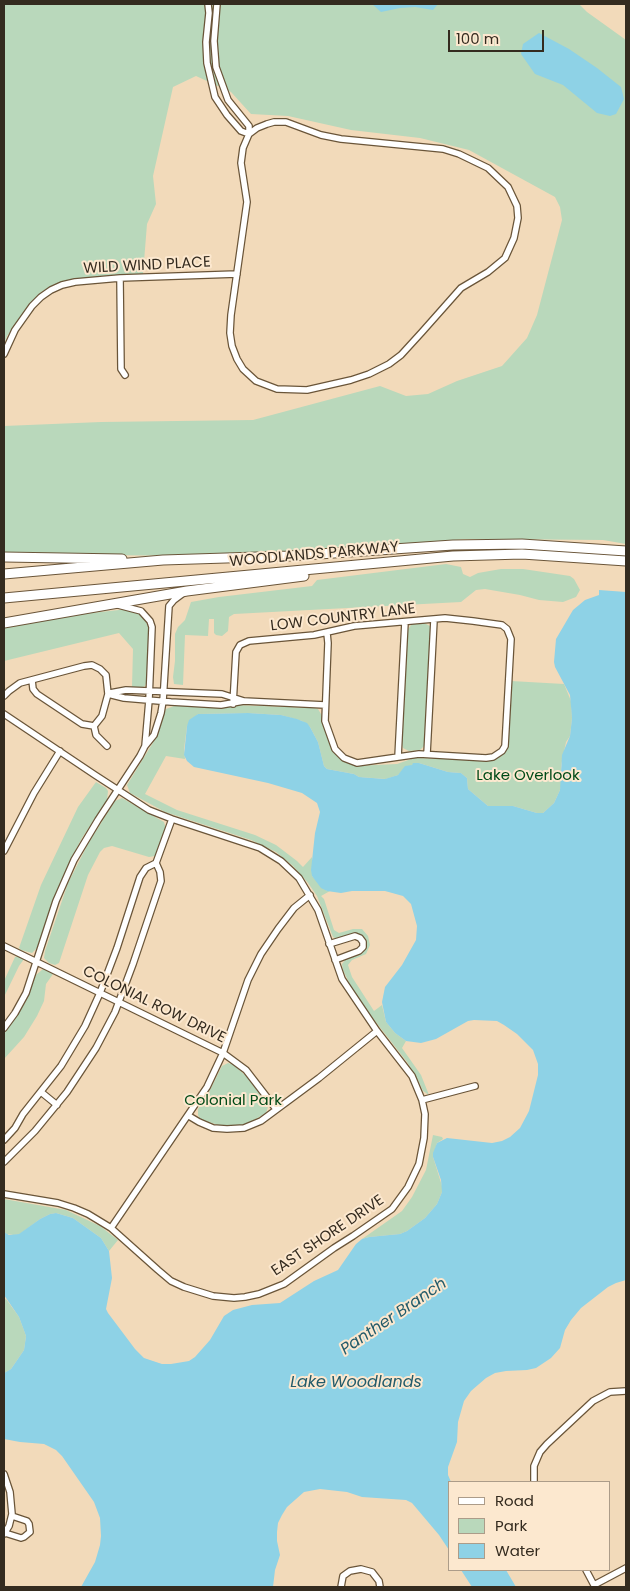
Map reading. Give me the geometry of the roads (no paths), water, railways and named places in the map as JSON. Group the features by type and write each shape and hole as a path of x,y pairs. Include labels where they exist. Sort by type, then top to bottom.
{"main road":[{"name":"WOODLANDS PARKWAY","path":"4,574 162,560 288,556 453,546 522,544 626,551"},
{"name":"WOODLANDS PARKWAY","path":"4,598 453,556 522,554 626,561"},
{"path":"4,557 162,560"},
{"path":"4,623 187,591 372,568 391,562"}],"street":[{"path":"208,4 207,63 216,97 222,108 241,131 249,134"},
{"path":"217,4 214,41 216,67 228,100 249,126 249,134 243,148 241,163 246,202 230,332 236,359 243,369 256,381 277,389 308,390 369,374 389,364 401,355 461,288 488,272 505,258 514,238 518,218 517,206 508,188 488,168 459,154 443,149 321,135 286,122 267,124 249,134"},
{"name":"WILD WIND PLACE","path":"4,354 15,330 41,297 51,290 75,282 120,278 237,274"},
{"path":"120,278 120,369 125,374"},
{"path":"4,1028 26,993 56,901 74,860 93,826 154,735 161,713 169,606 187,591"},
{"path":"114,604 135,608 141,611 150,621 152,635 150,691 145,746"},
{"path":"327,633 325,721 335,749 344,758 357,763 427,754 434,620"},
{"name":"LOW COUNTRY LANE","path":"233,704 236,652 243,643 327,633 354,626 434,620 473,620 502,625 507,629 511,639 505,746 502,751 493,757 427,754"},
{"path":"398,757 406,622"},
{"path":"4,696 20,683 92,665 106,675 108,694 102,716 94,726"},
{"path":"32,680 33,689 37,694 82,724 94,726"},
{"path":"108,694 126,690 222,694 244,701"},
{"path":"108,694 124,698 221,704 233,704 244,701 325,705"},
{"name":"EAST SHORE DRIVE","path":"4,714 149,810 260,848 281,861 299,878 318,910 342,979 377,1031 412,1076 422,1100 424,1114 424,1138 419,1164 408,1187 392,1209 284,1284 258,1294 234,1298 198,1292 171,1280 111,1228 88,1214 74,1208 50,1202 4,1194"},
{"path":"94,726 96,735 107,746"},
{"path":"4,851 34,792 60,751"},
{"path":"4,1140 15,1128 23,1114 73,1047 85,1026 118,948 140,876 146,868 156,863 172,819"},
{"path":"4,1162 35,1131 57,1105 102,1038 120,1002 161,881 156,863"},
{"path":"111,1228 208,1087 223,1053 248,980 261,954 294,908 310,895"},
{"path":"329,944 355,936 363,942 363,947 359,951 335,960"},
{"name":"COLONIAL ROW DRIVE","path":"4,946 223,1053 246,1070 276,1109"},
{"path":"189,1116 213,1128 227,1129 244,1128 261,1121 319,1078 377,1031"},
{"path":"422,1100 475,1086"},
{"path":"41,1092 57,1105"},
{"path":"534,1481 534,1466 540,1452 585,1407 601,1395 626,1390"},
{"path":"4,1474 10,1492 12,1516 9,1526 4,1533 21,1538 24,1537 30,1532 30,1524 28,1521 12,1516"},
{"path":"587,1571 595,1586 626,1568"},
{"path":"340,1587 343,1576 350,1571 361,1569 372,1572 379,1581 380,1587"}],"water":[{"path":"372,4 438,4 433,10 415,7 381,12"},
{"path":"539,33 569,49 621,87 624,99 616,114 610,116 597,113 563,85 535,74 521,54 523,44"},
{"name":"Lake Woodlands","path":"599,590 626,592 626,1280 608,1287 581,1308 565,1330 560,1348 551,1358 536,1368 495,1373 471,1391 464,1401 458,1422 457,1442 448,1467 451,1481 448,1481 448,1548 412,1503 406,1500 362,1497 347,1492 320,1489 304,1492 287,1507 278,1523 277,1541 280,1555 275,1570 273,1587 81,1587 95,1562 100,1545 100,1518 94,1502 56,1450 44,1444 4,1439 4,1373 11,1369 24,1350 26,1336 19,1317 4,1295 4,1232 9,1235 19,1234 50,1214 56,1213 73,1218 101,1238 109,1251 112,1278 106,1309 135,1349 144,1358 162,1364 189,1361 210,1340 224,1316 233,1310 252,1305 280,1303 314,1281 338,1270 356,1244 362,1239 400,1234 425,1218 437,1204 442,1192 441,1180 433,1157 437,1143 447,1138 492,1143 510,1137 520,1128 529,1111 538,1075 538,1064 533,1050 517,1034 497,1021 468,1021 436,1039 421,1043 406,1041 395,1033 386,1022 382,1002 385,987 402,965 416,940 417,926 411,904 403,896 385,891 341,893 321,888 312,876 311,870 315,833 320,812 317,803 302,793 268,783 194,767 187,761 184,755 189,720 198,714 248,713 281,715 297,719 307,723 310,727 318,742 324,766 327,769 354,774 359,777 385,779 398,775 405,766 419,763 448,772 461,773 467,778 468,789 488,806 513,806 543,813 554,803 560,790 562,755 570,736 572,718 570,695 555,667 556,639 573,610 585,600 599,595"},
{"path":"462,1571 507,1571 516,1587 472,1587"}],"park label":[{"name":"Lake Overlook","path":"528,776"},
{"name":"Colonial Park","path":"233,1101"}],"water label":[{"name":"Panther Branch","path":"394,1317"}]}
